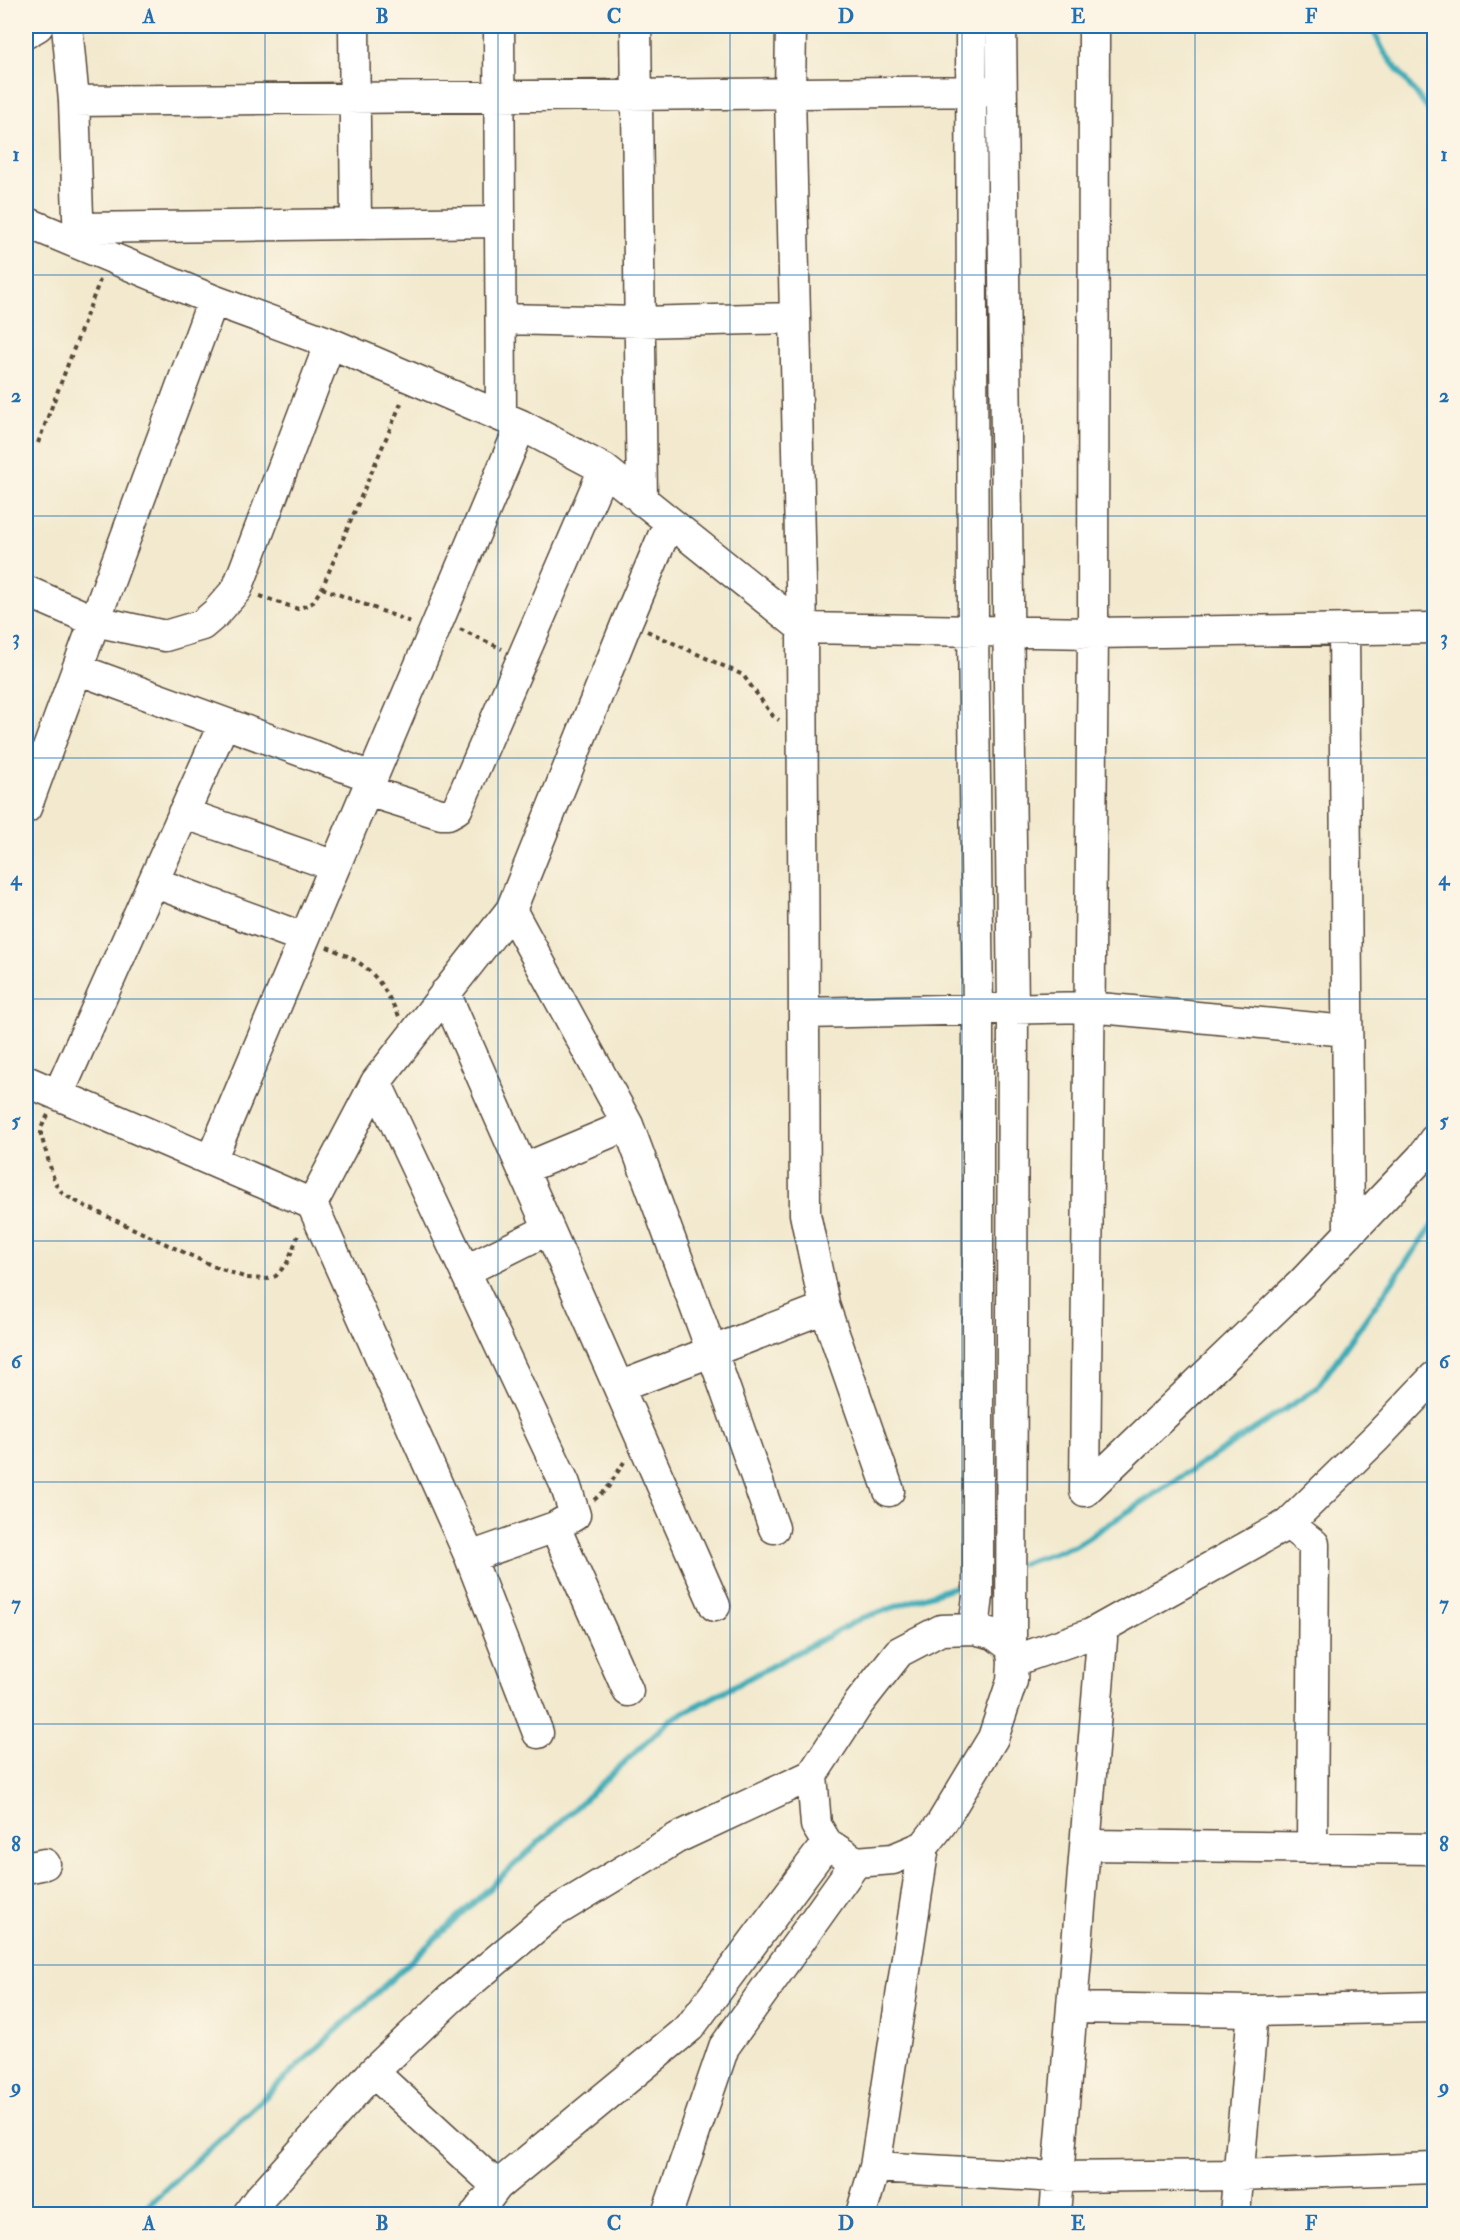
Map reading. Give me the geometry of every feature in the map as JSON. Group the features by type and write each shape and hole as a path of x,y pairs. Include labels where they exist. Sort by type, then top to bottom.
{"street":[{"path":"26,33 38,26"},
{"path":"67,26 74,101 79,236"},
{"path":"354,26 356,224"},
{"path":"211,1161 436,625 511,421 501,319 499,26"},
{"path":"636,26 642,501"},
{"path":"791,26 794,318 802,628 805,1214 825,1308 889,1491"},
{"path":"971,26 973,631 978,1010 978,1596 974,1629"},
{"path":"864,2212 875,2167 924,1846 941,1824 993,1738 1012,1681 1010,1537 1013,1009 1001,26"},
{"path":"1094,26 1093,633 1085,1491 1301,1284 1422,1157 1434,1140"},
{"path":"74,101 1003,91"},
{"path":"26,222 79,236 356,224 500,222"},
{"path":"79,236 109,257 213,300 330,343 412,378 511,421 604,469 802,628 1093,633 1434,628"},
{"path":"26,808 213,300"},
{"path":"501,319 640,322 794,318"},
{"path":"26,591 95,621 165,636 202,625 237,589 330,343"},
{"path":"77,669 224,723 441,814 448,814 457,809 604,469"},
{"path":"312,1204 376,1082 511,910 669,522"},
{"path":"1344,629 1349,1234"},
{"path":"58,1095 224,723"},
{"path":"183,813 335,866"},
{"path":"153,882 304,938"},
{"path":"511,910 628,1125 774,1528"},
{"path":"445,993 715,1606"},
{"path":"805,1013 1089,1007 1347,1031"},
{"path":"26,1082 312,1204 470,1557 538,1733"},
{"path":"376,1082 565,1484 565,1521 628,1691"},
{"path":"522,1169 628,1125"},
{"path":"465,1271 549,1229"},
{"path":"619,1387 825,1308"},
{"path":"1012,1654 1091,1634 1288,1524 1377,1437 1434,1377"},
{"path":"470,1557 565,1521"},
{"path":"1288,1524 1314,1544 1312,1848"},
{"path":"248,2214 373,2072 450,1998 553,1913 677,1838 812,1775 859,1703 899,1652 941,1630 974,1629 994,1634 1012,1654"},
{"path":"1055,2214 1103,1645 1102,1639 1091,1634"},
{"path":"812,1775 816,1825 827,1843 856,1862 893,1858 924,1846"},
{"path":"476,2214 497,2186 690,2027 827,1843"},
{"path":"1086,1845 1434,1849"},
{"path":"667,2214 724,2047 856,1862"},
{"path":"1072,2008 1252,2011 1434,2007"},
{"path":"1235,2214 1252,2011"},
{"path":"690,2027 724,2047"},
{"path":"373,2072 497,2186"},
{"path":"875,2167 1058,2176 1239,2175 1434,2168"}],"path":[{"path":"38,443 109,257"},
{"path":"237,589 298,609 312,603 322,588 412,378"},
{"path":"322,588 436,625 522,658"},
{"path":"627,622 743,675 773,716 784,723 803,726"},
{"path":"304,938 345,954 367,967 386,991 410,1038"},
{"path":"58,1095 41,1128 40,1135 59,1190 85,1206 213,1266 257,1280 276,1276 286,1263 312,1204"},
{"path":"565,1521 607,1489 640,1435"}],"waterway":[{"path":"1371,26 1384,52 1434,117"},
{"path":"1021,1564 1075,1546 1316,1389 1434,1223"},
{"path":"139,2214 670,1720 862,1618 969,1582"}]}
